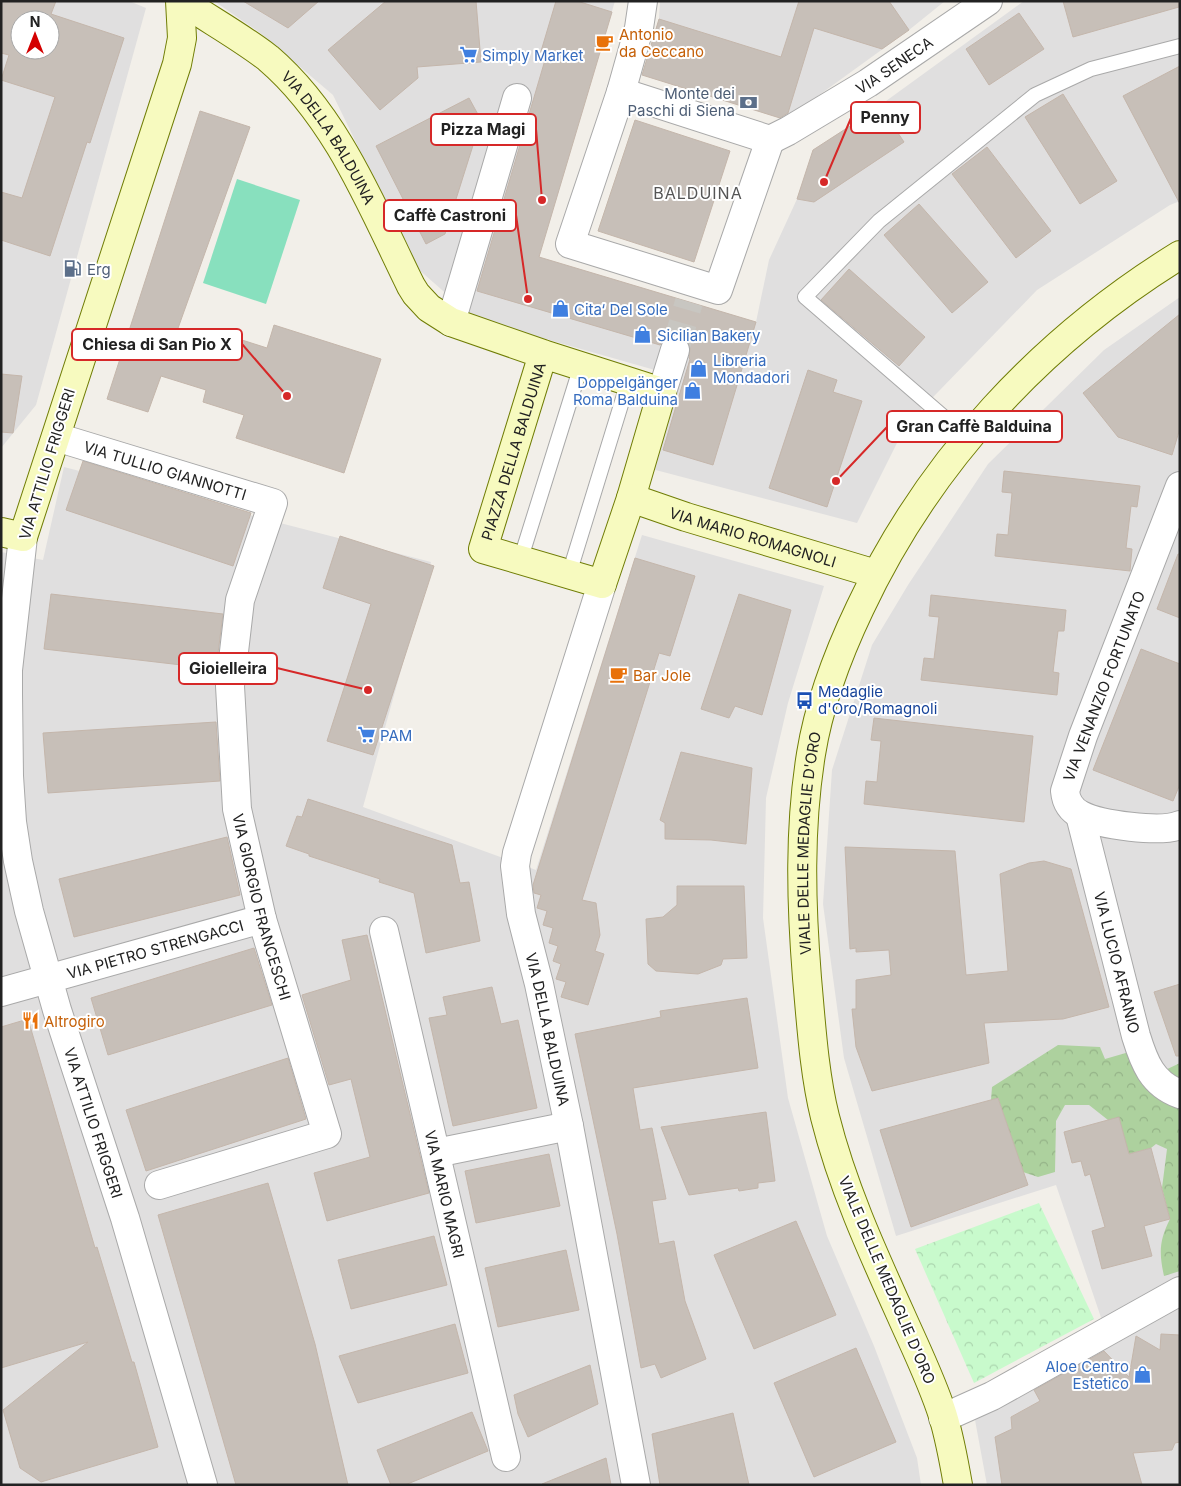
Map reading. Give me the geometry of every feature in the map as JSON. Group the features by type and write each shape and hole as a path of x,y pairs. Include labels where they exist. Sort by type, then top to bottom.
{"street":[{"name":"VIA DELLA BALDUINA","path":"181,1 267,58 308,100 354,170 416,294 429,308 451,322 543,354"},
{"name":"VIA ATTILIO FRIGGERI","path":"181,1 182,38 178,64 56,436 12,535 9,661 4,696 13,832 29,912 48,978 125,1218 203,1485"},
{"path":"621,92 770,140 718,290 692,293 570,244 621,92 639,28 643,1"},
{"name":"VIA SENECA","path":"770,140 868,83 988,1"},
{"path":"451,322 517,98"},
{"name":"VIALE DELLE MEDAGLIE D'ORO","path":"958,1485 943,1418 926,1371 853,1204 824,1115 805,955 802,911 802,849 811,754 821,711 839,656 876,574 894,541 941,470 1010,392 1054,348 1111,302 1180,255"},
{"path":"602,584 631,498 676,350"},
{"name":"PIAZZA DELLA BALDUINA","path":"602,584 484,549 543,354 662,392"},
{"name":"VIA TULLIO GIANNOTTI","path":"56,436 273,504"},
{"name":"VIA VENANZIO FORTUNATO","path":"1080,815 1072,809 1066,800 1064,791 1066,784 1180,486"},
{"name":"VIA MARIO ROMAGNOLI","path":"631,498 686,517 876,574"},
{"name":"VIA GIORGIO FRANCESCHI","path":"159,1185 327,1134 262,919 237,809 230,686 240,600 273,504"},
{"name":"VIA DELLA BALDUINA","path":"602,584 517,853 515,866 521,914 569,1126 636,1485"},
{"path":"1080,815 1116,824 1159,829 1180,825"},
{"name":"VIA LUCIO AFRANIO","path":"1080,815 1144,1061 1153,1076 1160,1083 1180,1094"},
{"name":"VIA PIETRO STRENGACCI","path":"1,992 262,919"},
{"name":"VIA MARIO MAGRI","path":"384,931 506,1457"},
{"path":"436,1153 569,1126"},
{"path":"943,1418 992,1396 1180,1291"}],"lane":[{"path":"968,438 805,297 879,221 1035,95 1091,69 1180,46"},
{"path":"520,561 580,366"},
{"path":"569,574 628,382"}],"shaded area":[{"path":"1,1 129,1 146,8 36,405 1,448"},
{"path":"214,1 615,1 543,243 528,254 756,322 769,260 797,199 813,150 864,117 1024,1 1180,1 1180,201 1170,205 1037,290 906,425 857,523 648,468 676,376 475,319 417,268 333,95 259,32"},
{"path":"660,1 945,1 909,30 786,119 642,75 659,19"},
{"path":"1180,297 1180,1485 987,1485 975,1420 1110,1344 1056,1185 896,1236 844,1058 823,904 832,770 872,645 908,585 988,464 1104,350"},
{"path":"64,467 431,562 363,807 536,870 642,535 824,586 788,703 766,798 763,918 788,1098 827,1236 874,1346 917,1458 921,1485 1,1485 1,552 43,560"}],"green space":[{"path":"237,179 300,200 266,304 203,283"},
{"path":"1058,1045 1100,1047 1105,1059 1136,1050 1161,1072 1180,1063 1180,1271 1164,1276 1161,1260 1162,1241 1170,1219 1162,1188 1167,1149 1156,1144 1151,1148 1129,1154 1108,1120 1089,1105 1065,1105 1056,1121 1055,1172 1038,1177 1023,1172 998,1098 991,1100 992,1087"},
{"path":"1039,1203 1094,1319 974,1383 915,1249"}],"building":[{"path":"1,1 56,1 53,10 10,10 10,60 60,60 60,17 124,38 90,143 87,142 50,256 1,240 1,192 22,198 55,97 1,80 9,55 1,53"},
{"path":"243,1 319,1 288,28"},
{"path":"386,1 476,1 481,62 417,67 418,78 380,110 328,50"},
{"path":"556,1 577,1 612,12 539,257 756,322 713,465 663,450 690,359 690,347 686,339 679,335 671,335 664,339 660,345 477,291 545,60 551,57 539,58"},
{"path":"799,1 889,1 909,30 882,49 814,28 788,113 780,118 642,75 659,19 781,57"},
{"path":"1063,1 1178,1 1179,7 1073,37"},
{"path":"1019,13 1044,49 989,85 966,49"},
{"path":"1180,66 1180,204 1123,96"},
{"path":"1063,94 1117,181 1080,204 1025,117"},
{"path":"469,98 481,120 445,234 426,244 376,146"},
{"path":"200,111 250,127 177,331 216,344 220,333 267,348 274,325 381,359 344,473 236,438 244,415 203,402 206,390 161,376 148,412 107,399"},
{"path":"884,112 904,142 814,202 797,199 813,150 864,117 867,123"},
{"path":"635,120 730,151 694,262 598,231"},
{"path":"987,147 1051,231 1016,258 952,174"},
{"path":"919,204 988,282 952,313 884,235"},
{"path":"849,269 925,337 899,366 821,300"},
{"path":"1180,314 1180,428 1172,455 1118,437 1083,393"},
{"path":"808,370 837,380 833,392 862,401 827,507 769,488"},
{"path":"1,374 22,376 13,433 1,432"},
{"path":"83,461 251,513 233,566 66,510"},
{"path":"1004,471 1140,486 1137,507 1131,506 1126,548 1132,549 1130,571 995,556 997,534 1008,535 1012,493 1002,492"},
{"path":"340,536 434,566 373,755 327,741 371,604 323,588"},
{"path":"1178,554 1180,554 1180,618 1157,609"},
{"path":"635,558 695,576 670,656 659,653 582,900 596,903 600,935 595,951 604,954 588,1005 561,997 566,982 556,979 561,964 553,961 558,946 549,943 553,928 543,925 547,911 537,908 541,895 534,893 533,885"},
{"path":"51,594 223,614 216,669 44,649"},
{"path":"739,594 791,610 762,715 735,706 729,718 701,709"},
{"path":"931,595 1066,610 1064,631 1058,631 1053,672 1059,673 1057,695 921,680 924,658 934,659 939,617 929,616"},
{"path":"1141,649 1180,664 1180,784 1173,801 1093,770"},
{"path":"874,718 1033,736 1024,822 864,804 866,781 877,782 881,741 871,740"},
{"path":"216,722 220,781 48,793 43,733"},
{"path":"681,752 752,768 746,844 711,840 665,839 665,823 660,820"},
{"path":"308,799 452,845 460,883 469,882 480,941 426,953 414,893 379,882 380,879 309,856 309,854 286,846 297,816 302,817"},
{"path":"227,837 240,895 74,937 59,879"},
{"path":"845,847 955,851 966,975 1008,971 1000,874 1029,863 1044,861 1071,869 1109,1007 1063,1019 984,1023 989,1063 872,1091 856,1047 852,1009 856,1009 856,980 891,975 889,950 856,952 856,948 850,949"},
{"path":"677,886 744,886 747,958 723,959 721,965 698,974 656,971 648,964 646,919 663,917 677,905"},
{"path":"367,935 429,1193 327,1221 314,1173 370,1157 351,1079 329,1085 302,995 351,980 342,940"},
{"path":"254,948 272,1005 108,1055 91,998"},
{"path":"1180,984 1180,1056 1176,1056 1154,992"},
{"path":"492,987 501,1024 518,1020 537,1108 453,1126 429,1018 447,1015 443,997"},
{"path":"747,998 758,1068 633,1088 640,1130 652,1128 666,1199 652,1201 659,1244 674,1241 685,1301 706,1359 661,1378 655,1364 641,1368 617,1234 575,1034 661,1017 660,1011"},
{"path":"28,1019 95,1248 97,1247 132,1362 134,1362 158,1447 41,1482 20,1468 3,1410 88,1342 1,1368 1,1027"},
{"path":"288,1058 306,1119 146,1171 126,1110"},
{"path":"998,1098 1028,1185 911,1227 880,1130"},
{"path":"766,1112 775,1181 758,1183 758,1188 739,1191 738,1188 689,1195 661,1127"},
{"path":"1119,1117 1129,1154 1151,1148 1170,1219 1144,1226 1152,1256 1102,1269 1092,1231 1105,1227 1090,1174 1085,1176 1081,1161 1072,1163 1064,1132"},
{"path":"549,1154 560,1206 476,1223 465,1171"},
{"path":"268,1183 315,1344 348,1485 236,1485 158,1215"},
{"path":"796,1221 836,1315 754,1349 714,1255"},
{"path":"434,1236 447,1285 351,1309 338,1260"},
{"path":"566,1250 579,1310 498,1327 485,1268"},
{"path":"455,1324 468,1373 358,1403 339,1356"},
{"path":"1161,1334 1180,1335 1180,1442 1175,1443 1172,1450 1133,1453 1142,1485 1002,1485 995,1437 1012,1429 1011,1417 1040,1401 1034,1390 1104,1351 1129,1377 1136,1336 1160,1350"},
{"path":"856,1348 896,1442 814,1477 774,1383"},
{"path":"590,1365 598,1404 528,1437 518,1414 514,1395"},
{"path":"472,1412 488,1451 405,1485 391,1485 377,1450"},
{"path":"733,1413 749,1485 660,1485 652,1434"},
{"path":"606,1458 611,1485 542,1485 542,1484"}],"tunnel":[{"path":"675,350 689,302"}],"place":[{"name":"Antonio da Ceccano","path":"605,43"},
{"name":"Simply Market","path":"468,55"},
{"name":"Monte dei Paschi di Siena","path":"749,102"},
{"name":"Penny","path":"824,182"},
{"name":"Pizza Magi","path":"542,200"},
{"name":"Erg","path":"73,269"},
{"name":"Caffè Castroni","path":"528,299"},
{"name":"Cita‘ Del Sole","path":"560,309"},
{"name":"Sicilian Bakery","path":"643,335"},
{"name":"Libreria Mondadori","path":"699,369"},
{"name":"Doppelgänger Roma Balduina","path":"692,391"},
{"name":"Chiesa di San Pio X","path":"287,396"},
{"name":"Gran Caffè Balduina","path":"836,481"},
{"name":"Bar Jole","path":"619,675"},
{"name":"Gioielleira","path":"368,690"},
{"name":"Medaglie d'Oro/Romagnoli","path":"804,700"},
{"name":"PAM","path":"366,735"},
{"name":"Altrogiro","path":"30,1021"},
{"name":"Aloe Centro Estetico","path":"1143,1375"}],"district":[{"name":"BALDUINA","path":"698,193"}]}
